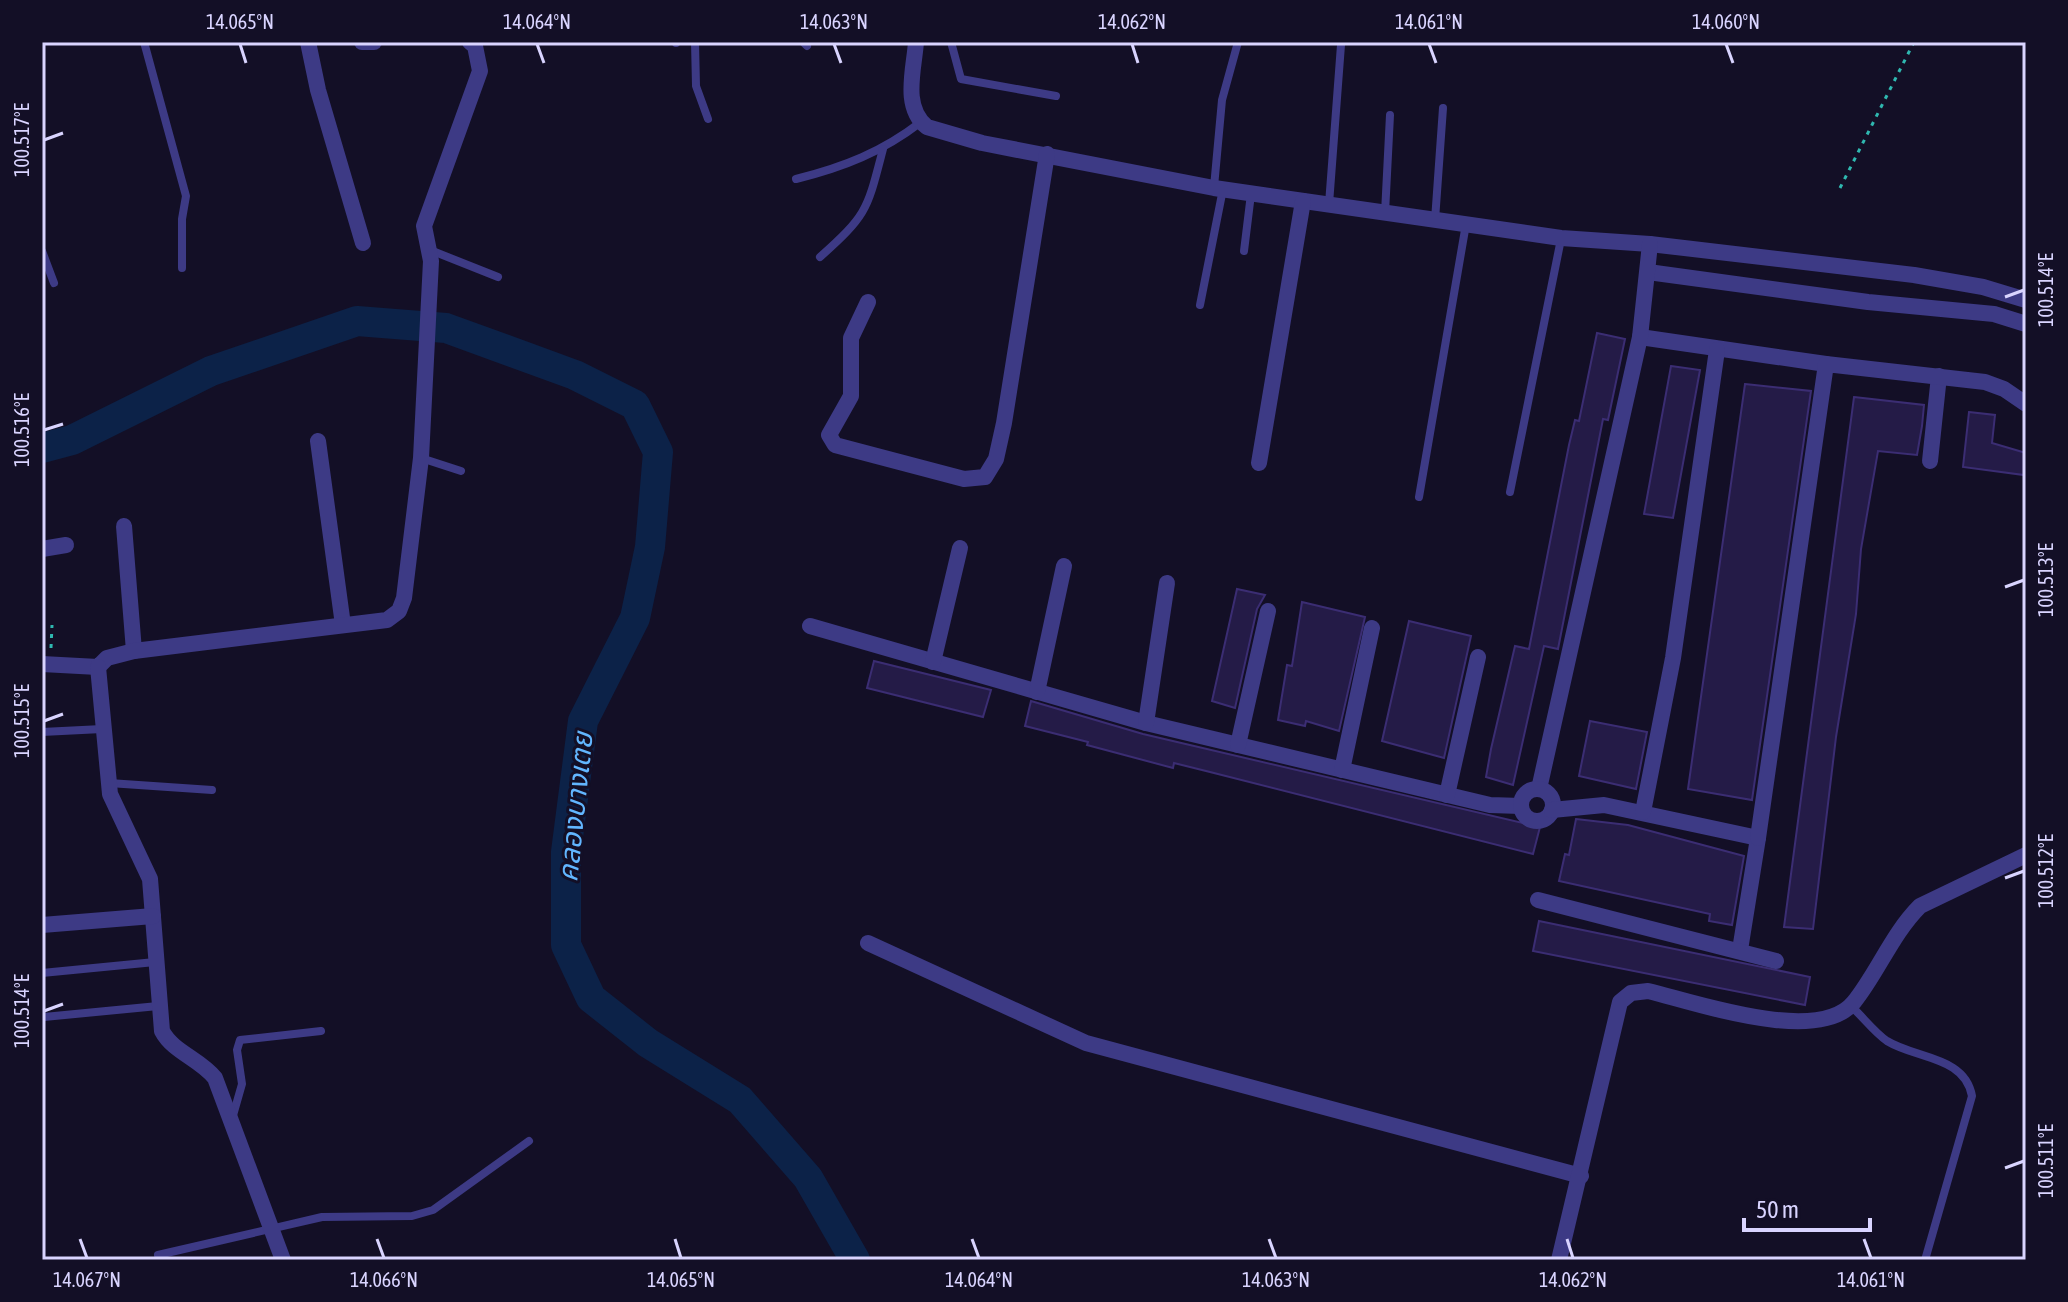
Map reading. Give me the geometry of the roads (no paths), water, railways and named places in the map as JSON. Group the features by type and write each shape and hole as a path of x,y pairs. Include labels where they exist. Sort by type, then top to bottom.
{"street":[{"path":"308,42 363,243"},
{"path":"362,42 374,42"},
{"path":"47,664 98,667 107,658 134,651 387,620 399,611 404,598 421,458 430,250 424,234 426,219 480,71 475,46 470,42"},
{"path":"916,42 911,96 921,122 927,127 982,143 1251,194 1561,238 1650,244 1914,275 1983,287 2026,300"},
{"path":"868,302 851,338 851,396 829,435 835,445 964,479 985,477 996,459 1004,423 1047,154"},
{"path":"1259,463 1303,201"},
{"path":"1539,789 1640,337 1650,244"},
{"path":"1648,272 1868,302 1994,314 2026,324"},
{"path":"1640,337 1717,350 1985,382 2004,389 2026,404"},
{"path":"1643,812 1673,658 1717,350"},
{"path":"1740,950 1826,364"},
{"path":"1930,461 1939,376"},
{"path":"318,441 343,625"},
{"path":"124,526 134,651"},
{"path":"42,549 66,545"},
{"path":"933,662 960,548"},
{"path":"1037,692 1064,566"},
{"path":"1146,723 1167,583"},
{"path":"1238,745 1268,611"},
{"path":"810,626 1146,723 1490,805 1521,806"},
{"path":"1342,770 1372,628"},
{"path":"1447,795 1478,657"},
{"path":"98,667 109,783 118,813 150,879 158,1006 167,1041 208,1069 231,1119 283,1260"},
{"path":"1521,806 1526,793 1539,789 1551,796 1552,810"},
{"path":"1521,806 1528,818 1535,821 1542,820 1552,810 1604,805 1758,838"},
{"path":"1559,1260 1620,1002 1631,993 1648,991 1777,1021 1819,1022 1851,1006 1906,920 1920,906 2026,855"},
{"path":"1538,900 1776,961"},
{"path":"42,925 153,916"},
{"path":"868,943 1086,1043 1581,1176"}],"lane":[{"path":"144,42 186,196 182,219 182,268"},
{"path":"695,42 696,86 708,119"},
{"path":"951,42 961,79 1056,96"},
{"path":"1200,305 1218,189 1222,100 1238,42"},
{"path":"1329,205 1341,45"},
{"path":"1435,220 1443,108"},
{"path":"1385,213 1390,115"},
{"path":"796,179 843,167 883,149 921,122"},
{"path":"820,257 856,226 868,209 883,149"},
{"path":"1244,251 1251,194"},
{"path":"1419,497 1466,224"},
{"path":"1510,492 1561,238"},
{"path":"430,250 498,277"},
{"path":"42,251 54,283"},
{"path":"421,458 461,471"},
{"path":"42,732 102,729"},
{"path":"109,783 212,790"},
{"path":"42,973 155,962"},
{"path":"44,1017 158,1006"},
{"path":"1851,1006 1886,1040 1952,1067 1970,1083 1972,1096 1925,1260"},
{"path":"231,1119 242,1084 237,1050 240,1040 321,1031"},
{"path":"158,1255 322,1217 412,1216 433,1210 529,1141"}],"waterway":[{"name":"คลองบางเตย","path":"42,448 72,440 211,371 357,321 446,328 575,375 635,405 658,452 650,547 635,618 583,721 566,852 566,945 591,998 648,1043 740,1100 808,1178 855,1260"}]}
